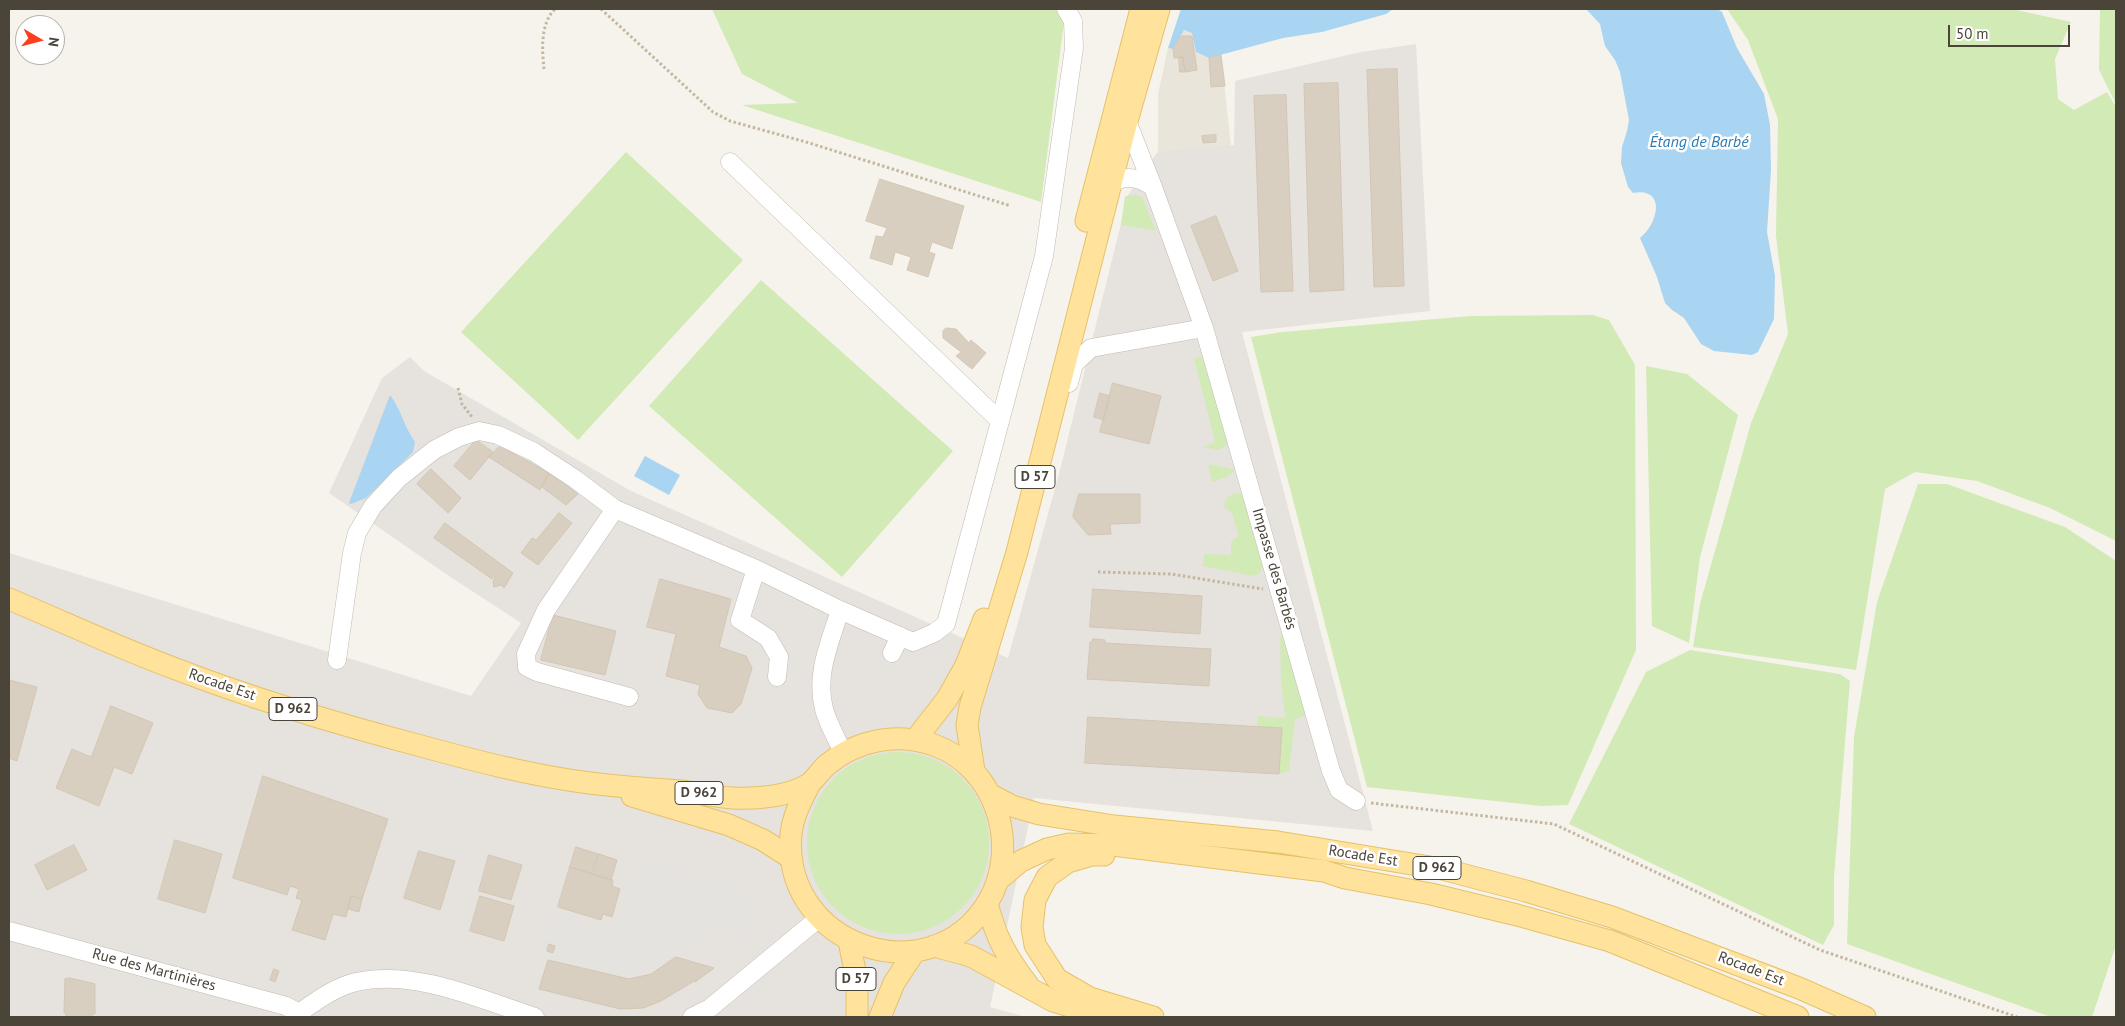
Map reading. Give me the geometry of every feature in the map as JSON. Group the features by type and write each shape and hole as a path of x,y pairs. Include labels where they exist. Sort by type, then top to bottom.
{"main road":[{"name":"D 57","path":"915,740 952,690 966,665 984,621 1040,409 1091,200 1141,9"},
{"name":"D 57","path":"974,771 967,724 970,707 996,625 1127,121 1159,9"},
{"name":"Rocade Est","path":"9,599 176,669 286,707 359,730 474,760 589,783"},
{"path":"924,948 955,935 973,921 987,903 998,880 1004,851 1001,822 991,794 974,771 957,756 937,746 915,740 890,738 866,743 843,753 824,767 809,785 797,808 791,832 791,858 800,890 819,918 833,931 849,941 881,951 924,948 972,956 1053,1001 1107,1017"},
{"name":"D 962","path":"589,783 734,798 771,797 809,785"},
{"name":"D 962","path":"589,783 729,825 763,840 791,858"},
{"name":"Rocade Est","path":"991,794 1012,806 1039,814 1114,826 1278,842 1452,871 1612,917 1799,988 1865,1017"},
{"name":"Rocade Est","path":"998,880 1021,861 1047,849 1069,844 1171,852 1324,872 1345,878 1440,896 1610,941 1798,1017"},
{"path":"1153,1017 1090,998 1057,979 1035,945 1032,927 1035,900 1048,877 1068,862 1092,855 1124,854 1324,879 1345,878"},
{"path":"987,903 995,932 1008,959 1031,989"},
{"name":"D 57","path":"849,941 857,981 857,1017"},
{"name":"D 57","path":"880,1017 894,983 924,948"}],"street":[{"path":"337,660 352,553 357,533 373,506 399,478 434,450 459,437 479,430 498,435 534,452 575,479 615,509 756,569 840,610 913,642 934,633 946,624 1044,256 1074,48 1073,21 1066,9"},
{"name":"Impasse des Barbés","path":"1127,121 1204,328 1330,771 1339,790 1356,801"},
{"path":"730,162 1000,421"},
{"path":"1091,200 1101,188 1120,179 1132,177 1145,181 1153,187"},
{"path":"1026,514 1056,427 1074,364 1085,351 1090,348 1204,328"},
{"path":"615,509 546,610 526,654 527,667 536,672 629,697"},
{"path":"756,569 740,620 768,638 778,657 777,677"},
{"path":"840,610 821,669 821,693 825,711 843,753"},
{"path":"892,653 900,636"},
{"path":"692,1017 718,1002 819,918"},
{"name":"Rue des Martinières","path":"9,931 286,1006 297,1015"},
{"path":"297,1015 328,994 355,982 384,979 408,980 438,987 534,1017"}],"path":[{"path":"544,69 542,53 546,24 555,9"},
{"path":"602,9 713,112 730,120 1012,206"},
{"path":"458,388 462,404 476,421 479,430"},
{"path":"1098,572 1171,574 1267,589 1278,585"},
{"path":"1356,801 1554,824 1820,950 2018,1017"}],"shaded area":[{"path":"1184,30 1192,32 1196,52 1209,58 1221,55 1231,146 1158,151 1158,94 1168,48 1173,49"},
{"path":"1416,44 1430,311 1242,332 1373,831 1034,798 990,1007 1026,1017 9,1017 9,553 471,696 521,623 329,493 382,378 410,357 424,371 631,491 1008,658 1059,474 1128,195 1158,151 1234,145 1235,81 1361,52"},
{"path":"639,863 753,897 744,935 715,926 671,958 654,968 640,973 618,973 601,970 542,955 554,916 616,934"}],"green space":[{"path":"712,9 1056,9 1060,11 1064,22 1041,202 742,105 798,103 742,74"},
{"path":"1727,9 2012,9 2071,22 2055,59 2058,99 2074,110 2107,92 2116,107 2116,541 2050,508 1977,481 1915,472 1885,489 1856,670 1693,647 1700,604 1751,423 1788,334 1776,236 1778,119 1748,40"},
{"path":"2100,9 2116,9 2116,104 2099,70"},
{"path":"626,152 743,260 578,440 461,332"},
{"path":"1135,195 1142,197 1156,231 1121,225 1125,196"},
{"path":"761,280 953,451 842,577 649,406"},
{"path":"1593,315 1609,320 1635,365 1636,650 1568,805 1541,806 1367,787 1251,337 1282,332 1471,316"},
{"path":"1204,356 1229,439 1225,446 1218,450 1203,447 1215,442 1194,358"},
{"path":"1646,366 1687,374 1738,415 1700,557 1689,643 1652,626"},
{"path":"1210,464 1235,470 1227,477 1212,482 1208,466"},
{"path":"1918,484 1947,484 2065,527 2116,561 2116,945 2092,1017 2051,1017 1847,944 1854,737 1877,602"},
{"path":"1237,493 1244,495 1263,566 1260,573 1254,576 1203,566 1204,554 1231,555 1231,542 1238,536 1238,533 1232,513 1224,507 1229,496"},
{"path":"1283,636 1287,639 1306,715 1295,719 1289,771 1279,774 1282,728 1257,727 1258,716 1285,718 1281,680 1280,638"},
{"path":"1690,650 1840,674 1850,681 1834,877 1834,925 1823,945 1569,824 1646,672"},
{"path":"898,752 916,754 933,759 956,773 968,785 982,808 987,825 989,843 987,861 982,878 968,901 956,913 933,927 916,932 898,934 880,932 863,927 840,913 828,901 814,878 809,861 807,843 809,825 814,808 828,785 840,773 863,759 880,754"}],"water":[{"path":"1181,9 1393,9 1386,14 1322,32 1283,38 1209,58 1196,52 1192,33 1184,30 1173,49 1168,48"},
{"name":"Étang de Barbé","path":"1586,9 1717,9 1722,12 1737,48 1764,94 1770,125 1771,170 1767,232 1775,276 1774,319 1758,352 1752,355 1714,351 1701,344 1684,318 1665,303 1657,277 1640,238 1652,224 1655,216 1655,201 1651,195 1633,193 1628,187 1621,163 1622,147 1629,120 1620,72 1615,60 1605,46 1600,24"},
{"path":"390,395 415,442 413,452 366,498 351,504 349,503"},
{"path":"645,456 680,475 669,495 634,476"}],"building":[{"path":"1181,36 1192,36 1197,70 1185,72 1183,57 1174,58 1173,49"},
{"path":"1221,55 1225,86 1211,87 1209,58"},
{"path":"1179,57 1183,57 1185,72 1180,72"},
{"path":"1397,69 1404,286 1374,287 1367,70"},
{"path":"1338,83 1344,290 1310,292 1304,84"},
{"path":"1286,95 1293,291 1261,292 1254,96"},
{"path":"1216,135 1216,142 1203,143 1202,136"},
{"path":"880,179 964,206 952,249 932,242 929,252 935,254 928,277 907,270 911,257 895,252 892,265 870,258 876,236 883,237 887,228 866,221"},
{"path":"1216,216 1238,271 1213,281 1191,226"},
{"path":"946,328 956,329 969,343 971,340 986,353 972,369 956,356 961,352 943,338 943,331"},
{"path":"1113,383 1161,396 1149,444 1100,432"},
{"path":"1100,393 1110,396 1104,420 1094,417"},
{"path":"476,440 493,452 470,480 454,466"},
{"path":"500,446 549,473 540,490 489,457"},
{"path":"431,469 461,498 448,513 417,484"},
{"path":"549,473 578,494 566,505 542,487"},
{"path":"1079,494 1140,494 1140,523 1110,524 1111,534 1088,535 1073,517"},
{"path":"559,513 572,523 538,565 521,553 532,538 536,540"},
{"path":"445,523 513,573 504,588 501,585 494,587 495,577 493,576 492,579 434,538"},
{"path":"660,579 731,599 719,647 746,656 752,668 741,704 732,713 707,708 698,694 700,685 666,676 676,634 647,627"},
{"path":"1093,589 1202,596 1200,634 1090,627"},
{"path":"553,615 616,631 605,675 541,660"},
{"path":"1093,639 1105,640 1105,643 1211,649 1209,686 1087,679 1090,642"},
{"path":"9,680 37,687 17,761 9,758"},
{"path":"111,706 153,723 132,774 114,767 99,806 56,788 72,749 91,757"},
{"path":"1088,717 1282,728 1279,774 1085,763"},
{"path":"263,776 388,819 362,899 351,896 346,917 333,914 325,940 292,930 302,900 296,898 299,889 290,886 287,895 233,878"},
{"path":"175,840 222,854 205,913 158,899"},
{"path":"74,845 87,870 47,890 35,865"},
{"path":"576,847 598,854 592,874 570,867"},
{"path":"419,851 455,861 440,910 404,898"},
{"path":"599,854 617,860 611,880 594,875"},
{"path":"489,855 522,865 511,900 479,891"},
{"path":"570,867 613,880 612,886 620,889 612,917 603,914 601,920 558,907"},
{"path":"351,896 362,899 359,912 348,909"},
{"path":"480,896 514,906 504,941 470,931"},
{"path":"549,944 555,946 553,953 547,951"},
{"path":"676,957 714,968 695,982 661,1001 643,1008 620,1009 539,989 548,960 629,979 651,974"},
{"path":"274,969 279,971 275,982 270,980"},
{"path":"70,978 95,984 95,1014 92,1014 92,1017 66,1017 66,1013 64,1013 65,979"}]}
